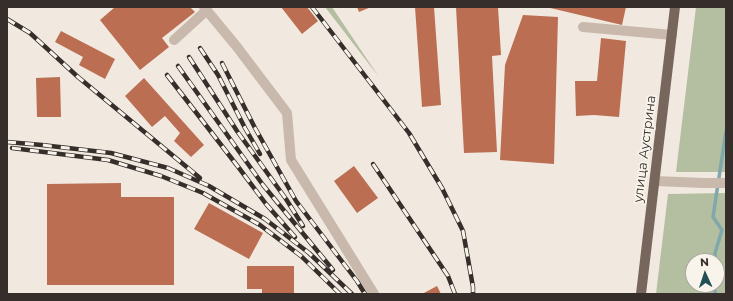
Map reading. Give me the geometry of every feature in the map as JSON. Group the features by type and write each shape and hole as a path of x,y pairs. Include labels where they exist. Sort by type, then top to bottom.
{"main road":[{"name":"улица Аустрина","path":"641,294 675,7"}],"lane":[{"path":"174,40 205,9 237,47 287,113 291,160 374,294"},
{"path":"582,27 672,35"},
{"path":"655,181 726,183"}],"green space":[{"path":"325,7 332,7 379,77"},
{"path":"696,7 726,7 726,172 676,172"},
{"path":"726,193 726,294 656,294 668,194"}],"building":[{"path":"115,7 190,7 195,12 162,38 169,47 140,70 100,20"},
{"path":"281,7 307,7 318,21 302,34"},
{"path":"357,7 371,7 359,12"},
{"path":"415,7 434,7 441,105 422,107"},
{"path":"456,7 498,7 501,55 492,56 497,152 464,153"},
{"path":"546,7 626,7 622,25"},
{"path":"523,15 558,17 554,164 500,160 505,65"},
{"path":"61,31 115,59 105,79 79,65 83,57 55,42"},
{"path":"601,38 626,41 619,117 594,115 576,116 575,81 597,81"},
{"path":"60,77 61,117 37,117 36,78"},
{"path":"144,78 204,145 191,157 174,141 180,133 165,116 152,127 125,96"},
{"path":"354,166 378,198 357,213 334,181"},
{"path":"121,183 121,197 174,197 174,285 47,285 47,184"},
{"path":"209,203 263,233 249,259 194,229"},
{"path":"247,266 294,266 294,294 262,294 262,289 247,289"},
{"path":"437,286 441,294 422,294"}],"waterway":[{"path":"715,253 722,230 713,217 726,131"}],"railway":[{"path":"312,7 409,133 442,188 463,231 473,294"},
{"path":"7,19 30,33 78,77 200,178"},
{"path":"200,48 218,75 260,154"},
{"path":"189,57 237,131 286,199 303,226"},
{"path":"222,63 255,128 296,201 357,281 365,294"},
{"path":"178,66 263,185 333,270"},
{"path":"167,75 266,204 295,237"},
{"path":"7,142 111,153 168,168 209,186 265,219 309,253 352,294"},
{"path":"12,148 108,160 161,176 203,193 260,225 301,256 340,294"},
{"path":"373,164 448,276 455,294"}]}
